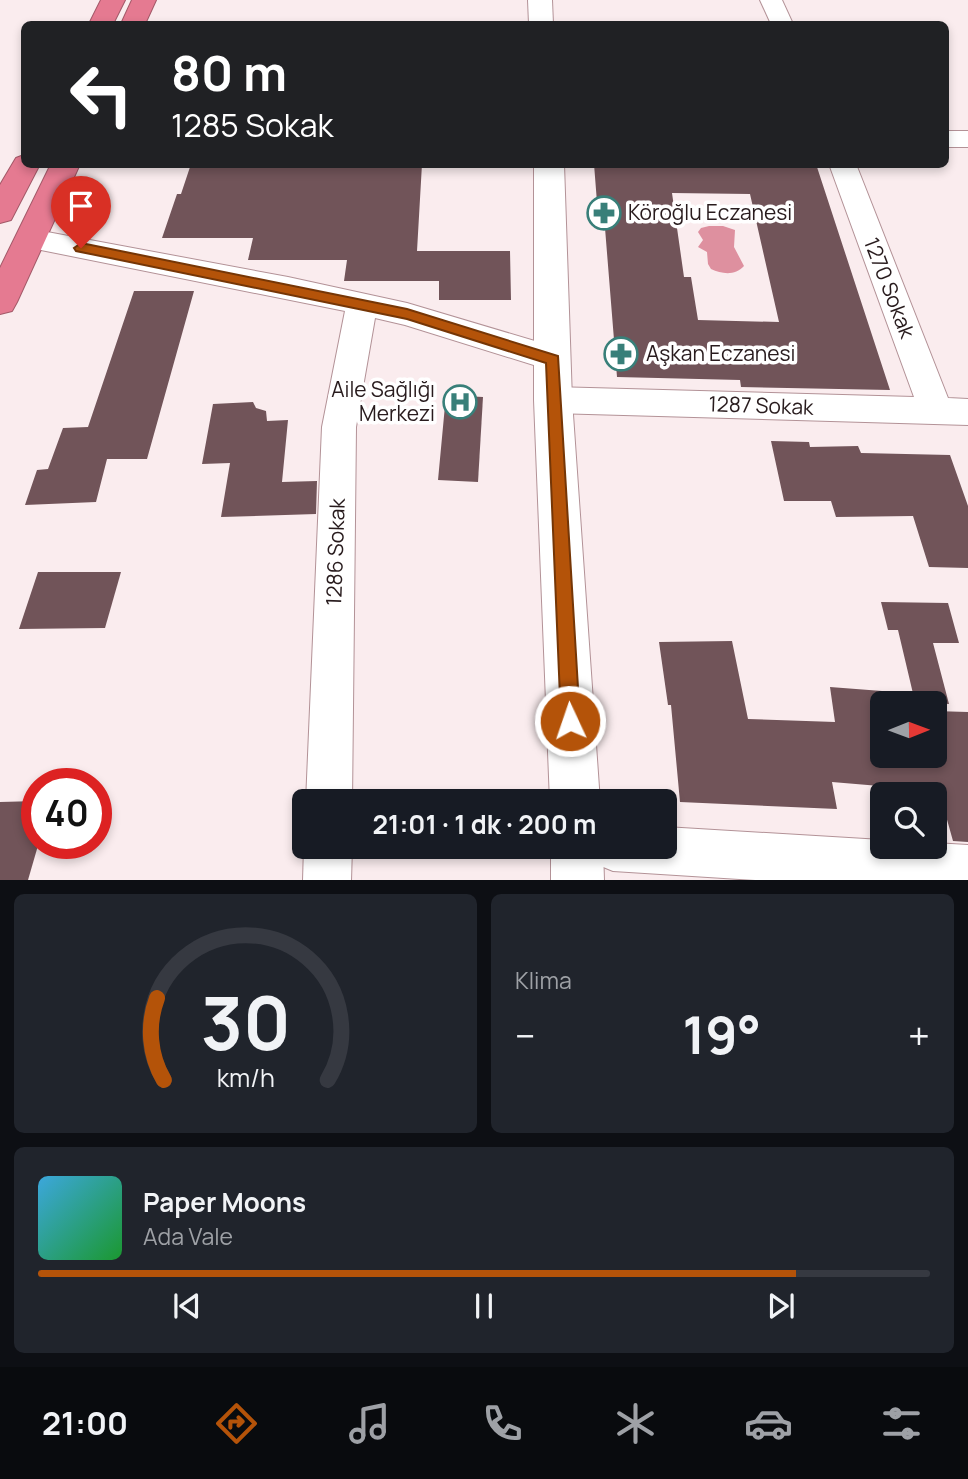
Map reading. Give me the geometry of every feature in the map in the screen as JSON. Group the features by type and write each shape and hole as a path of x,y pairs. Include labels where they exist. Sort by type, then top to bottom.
{"highway":[{"path":"102,21 113,0"},
{"path":"134,21 144,0"},
{"path":"0,213 24,168"},
{"path":"0,302 64,168"}],"street":[{"path":"540,0 541,21"},
{"path":"771,0 781,21"},
{"path":"949,139 968,139"},
{"path":"549,168 553,400 574,789"},
{"name":"1270 Sokak","path":"844,168 952,412"},
{"path":"31,239 275,285 407,314 553,359"},
{"name":"1286 Sokak","path":"329,789 339,427 362,305"},
{"name":"1287 Sokak","path":"553,400 952,412"},
{"path":"677,851 968,869"},
{"path":"327,880 328,859"},
{"path":"577,859 578,880"}],"shaded area":[{"path":"709,226 723,226 735,230 734,247 744,266 728,273 711,269 707,252 698,247 703,240 698,232"}],"building":[{"path":"190,168 422,168 417,251 510,251 511,300 439,300 439,281 344,281 347,260 248,260 253,238 162,238 177,194 181,194"},
{"path":"594,168 817,168 890,390 741,387 740,380 617,377 605,228 599,228","holes":["672,193 750,194 779,322 698,320 691,277 684,277"]},
{"path":"134,291 194,291 147,459 107,459 96,502 25,505 37,470 48,469 63,428 88,427"},
{"path":"446,395 483,397 478,482 438,480"},
{"path":"253,402 256,408 266,411 267,421 288,420 282,482 317,481 316,514 221,517 230,463 202,464 213,404"},
{"path":"771,441 809,442 810,447 858,446 861,453 950,455 968,506 968,568 929,567 913,516 836,517 831,501 784,501"},
{"path":"38,572 121,572 105,628 19,629"},
{"path":"881,602 948,603 959,643 933,643 946,691 912,691 898,630 888,630"},
{"path":"732,641 748,719 835,722 830,687 882,691 870,691 870,768 947,768 947,711 968,712 968,842 953,841 947,820 947,782 870,782 870,785 832,782 837,809 680,802 671,705 668,705 659,642"},
{"path":"21,801 21,859 34,859 28,880 0,880 0,802"}],"place":[{"name":"Köroğlu Eczanesi","path":"604,213"},
{"name":"Aşkan Eczanesi","path":"621,354"},
{"name":"Aile Sağlığı Merkezi","path":"460,402"}],"route":[{"path":"81,248 407,314 553,359 570,721"}]}
